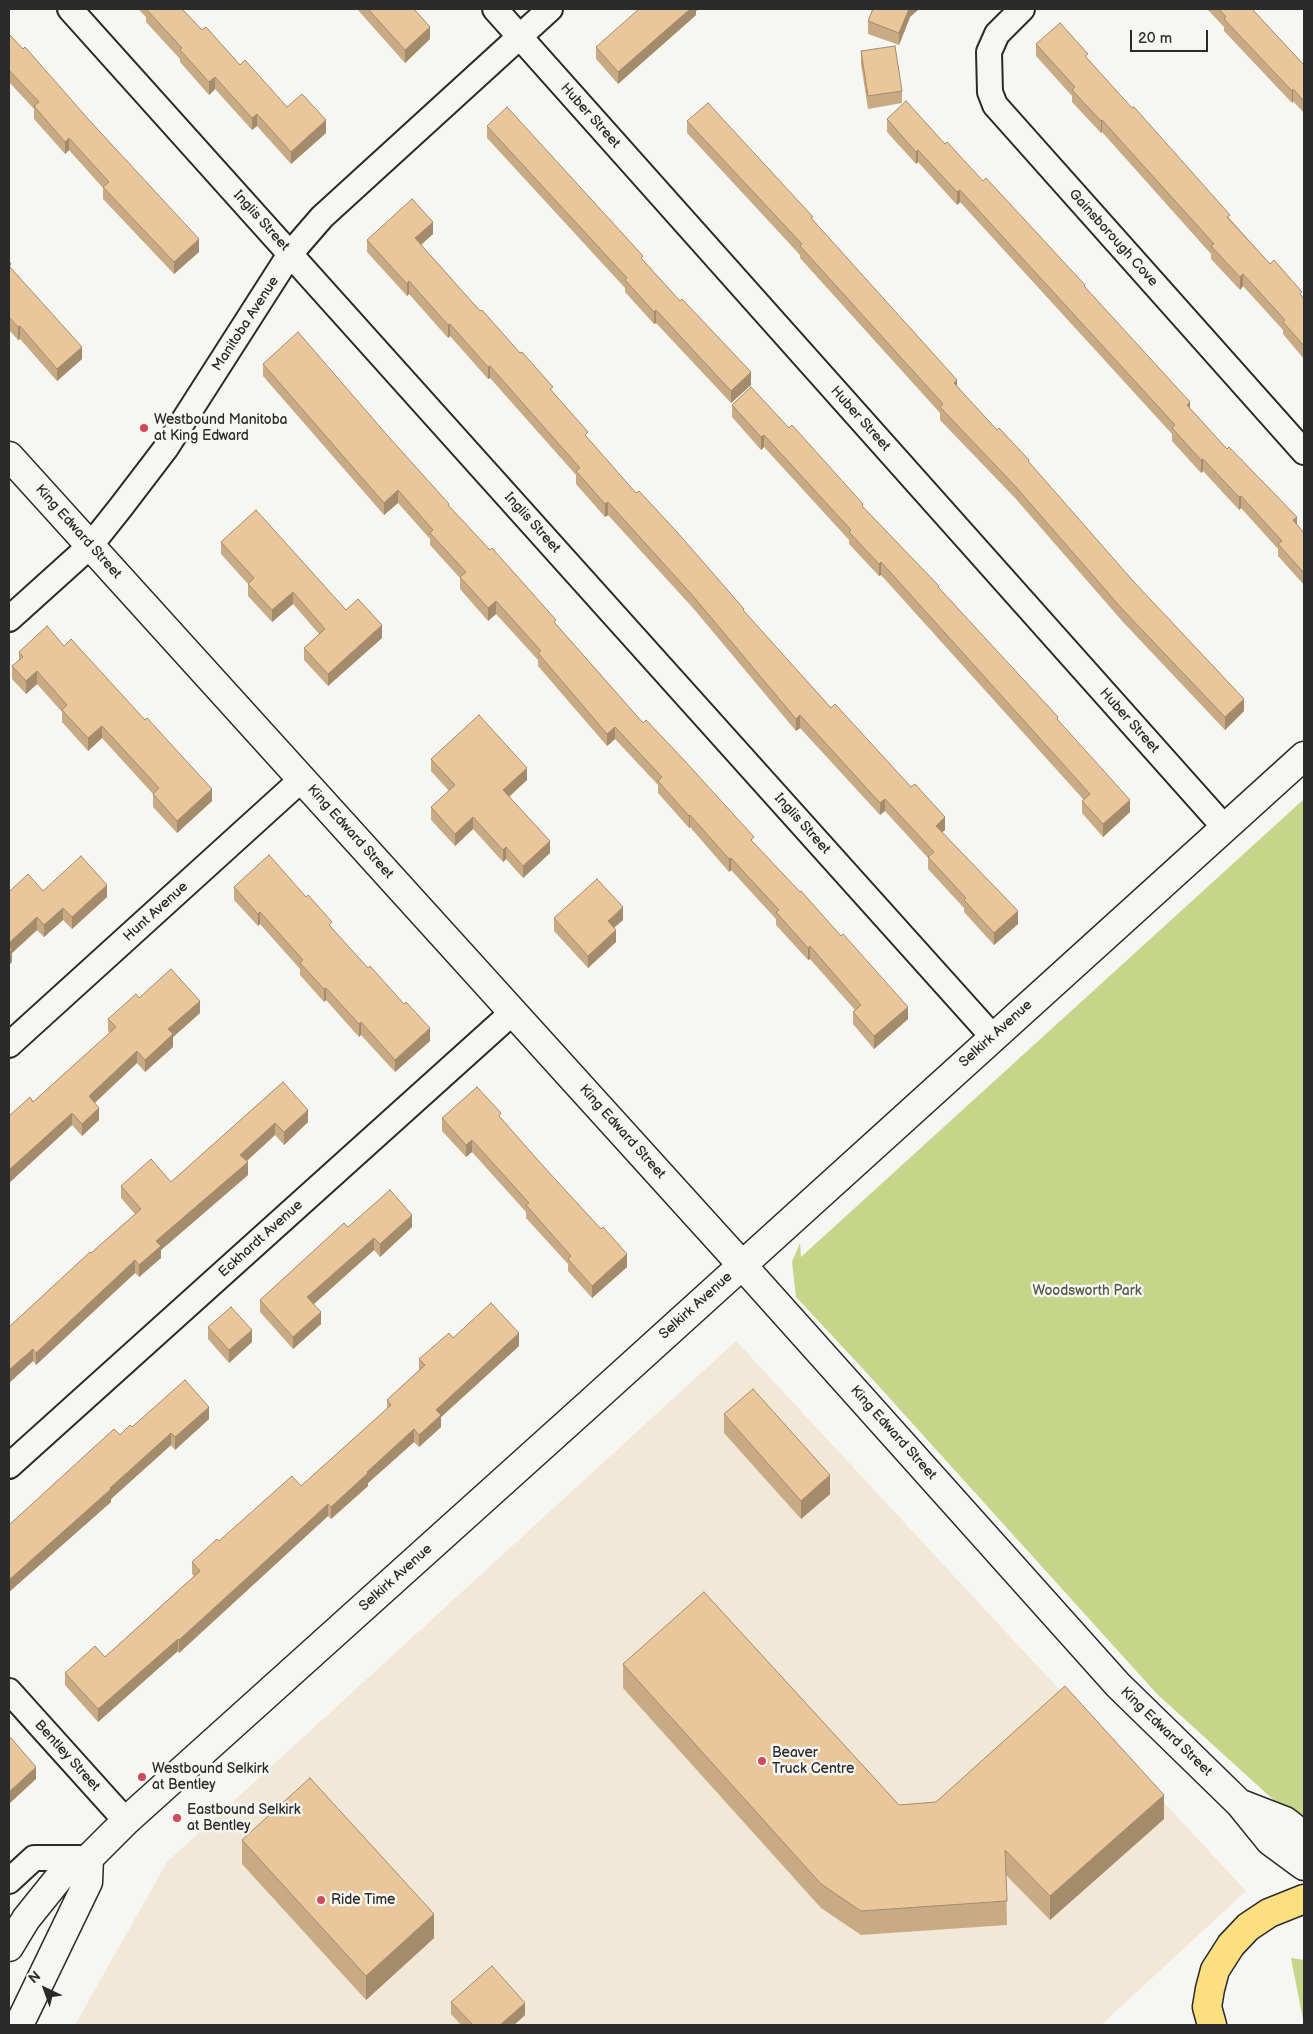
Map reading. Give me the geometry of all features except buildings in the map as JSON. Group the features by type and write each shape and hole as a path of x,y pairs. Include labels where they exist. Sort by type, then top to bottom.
{"main road":[{"path":"1212,2025 1207,2008 1210,1990 1215,1970 1231,1944 1248,1927 1269,1913 1304,1899"}],"street":[{"name":"Inglis Street","path":"70,9 993,1037"},
{"name":"Huber Street","path":"495,9 1225,828"},
{"name":"Manitoba Avenue","path":"9,619 90,546 166,448 290,254 322,217 550,9"},
{"name":"Gainsborough Cove","path":"1022,9 997,34 990,52 990,92 995,105 1304,452"},
{"name":"King Edward Street","path":"9,456 742,1265 1118,1685 1240,1804 1270,1841 1304,1866"},
{"name":"Selkirk Avenue","path":"9,1946 26,1918 67,1868 89,1858 126,1821 1304,756"},
{"name":"Hunt Avenue","path":"9,1045 302,779"},
{"name":"Eckhardt Avenue","path":"9,1466 513,1012"},
{"name":"Bentley Street","path":"9,1691 126,1821"},
{"name":"King Edward Street","path":"1240,1804 1285,1821 1304,1836"},
{"path":"9,1881 34,1858 89,1858 88,1882 19,2025"}],"shaded area":[{"path":"736,1341 1246,1891 1101,2025 75,2025 167,1862"}],"green space":[{"name":"Woodsworth Park","path":"1304,799 1304,1824 1278,1804 1157,1694 796,1297 792,1262 800,1243 801,1257"},
{"path":"1291,1958 1304,1960 1304,2025"}],"place":[{"name":"Westbound Manitoba at King Edward","path":"144,428"},
{"name":"Beaver Truck Centre","path":"762,1761"},
{"name":"Westbound Selkirk at Bentley","path":"142,1777"},
{"name":"Eastbound Selkirk at Bentley","path":"177,1818"},
{"name":"Ride Time","path":"321,1900"}]}
